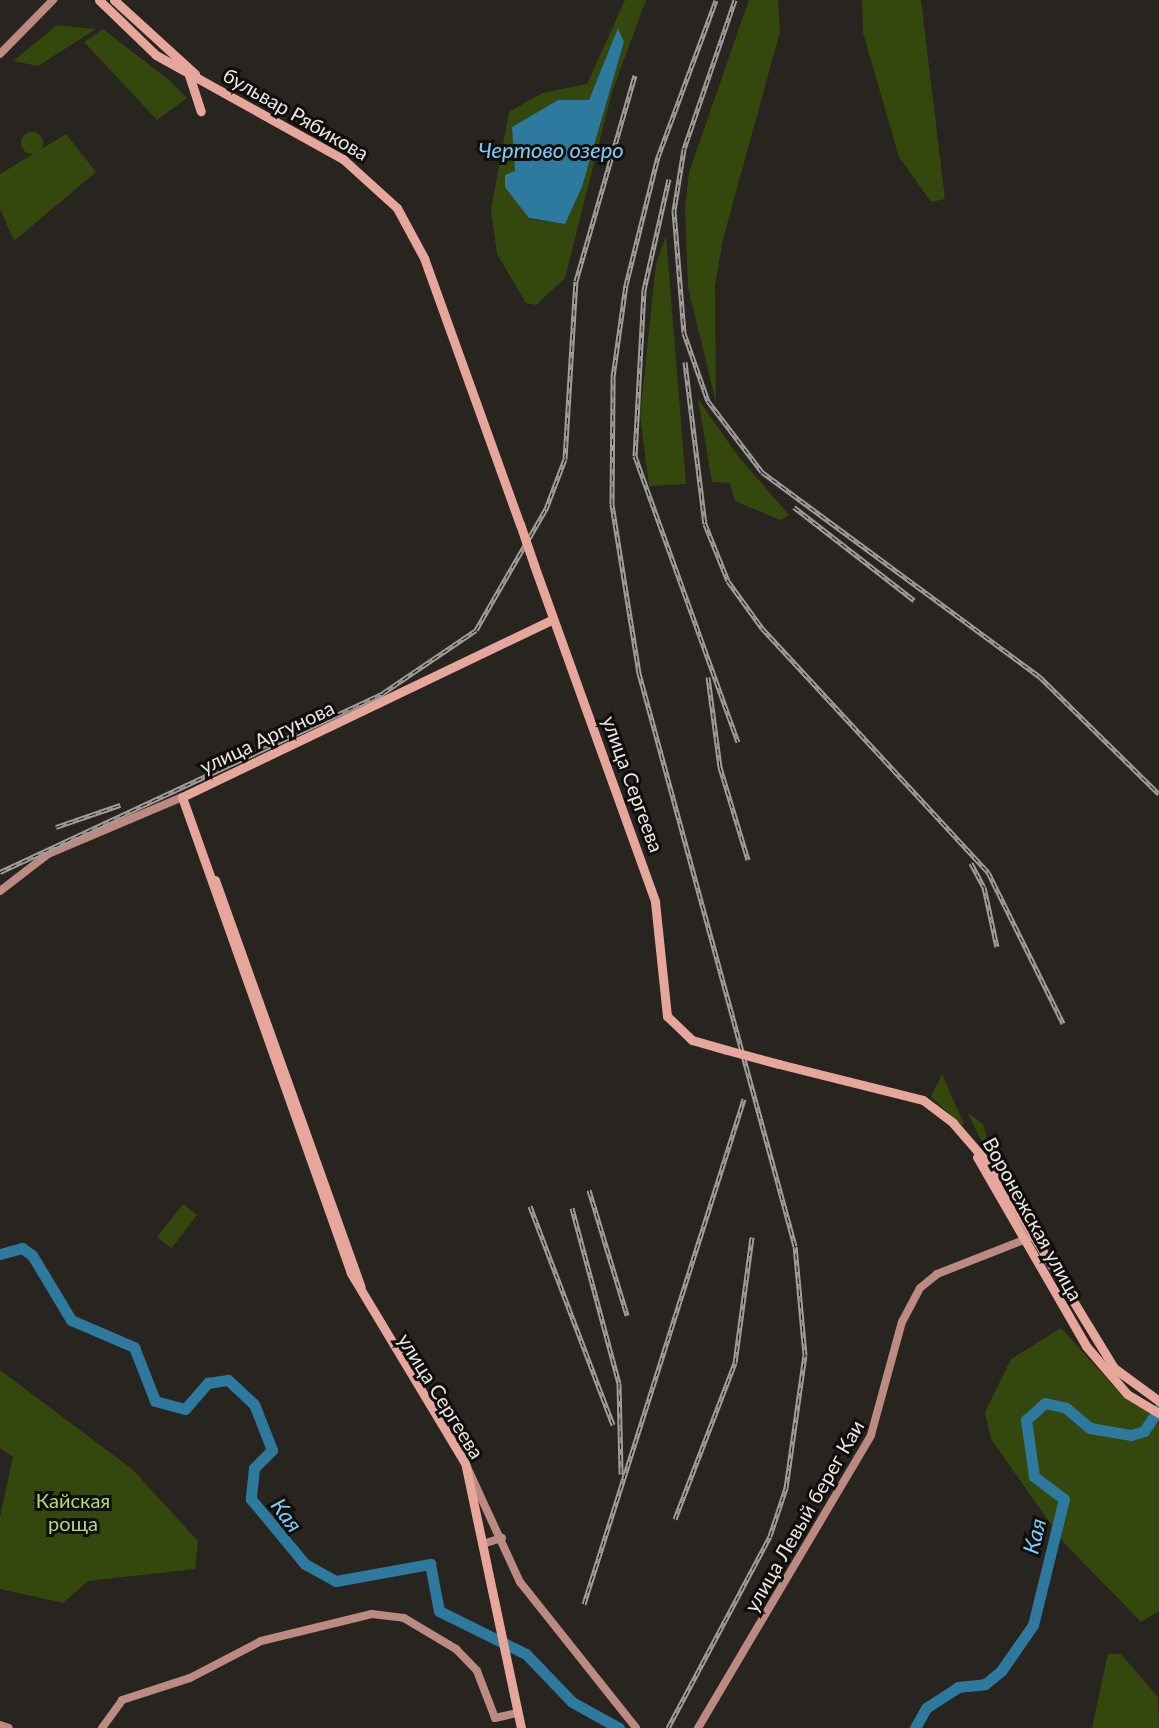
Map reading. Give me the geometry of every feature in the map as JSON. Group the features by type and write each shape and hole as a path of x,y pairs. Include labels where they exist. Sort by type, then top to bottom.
{"main road":[{"name":"бульвар Рябикова","path":"99,0 189,75 365,175 406,220 424,258"},
{"name":"бульвар Рябикова","path":"114,0 204,81"},
{"path":"189,75 201,111"},
{"name":"улица Сергеева","path":"424,258 655,902 667,1016 692,1040 923,1100 967,1140"},
{"name":"улица Аргунова","path":"182,797 553,619"},
{"name":"улица Сергеева","path":"182,797 361,1290 380,1333 465,1463 521,1728"},
{"name":"улица Сергеева","path":"206,863 230,914 361,1290"},
{"name":"Воронежская улица","path":"967,1140 1086,1346 1142,1404 1159,1413"},
{"name":"Воронежская улица","path":"1026,1240 1114,1368 1159,1401"}],"street":[{"path":"0,54 53,0"},
{"name":"улица Аргунова","path":"0,891 48,854 182,797"},
{"name":"улица Левый берег Каи","path":"698,1728 871,1435 902,1322 920,1288 937,1274 1026,1240"},
{"path":"465,1463 520,1582 636,1728"},
{"path":"483,1544 502,1538"},
{"path":"102,1728 122,1700 190,1678 261,1641 372,1614 404,1618 456,1649 477,1671 495,1718 517,1713"},
{"path":"0,1725 9,1728"}],"green space":[{"path":"625,0 646,0 612,92 565,278 536,305 526,303 497,254 491,210 509,112 542,93 587,84","holes":["619,29 624,43 582,187 565,224 529,219 512,127 558,100 589,100"]},
{"path":"749,0 778,0 780,32 723,239 715,286 716,403 688,287 685,209 689,172"},
{"path":"862,0 921,0 945,199 931,202 899,157 863,33"},
{"path":"57,25 96,29 38,66 13,61"},
{"path":"103,29 169,80 187,98 157,120 84,42"},
{"path":"32,132 40,135 43,143 40,151 32,154 24,151 21,143 24,135"},
{"path":"66,134 96,172 14,241 0,209 0,174"},
{"path":"666,236 686,484 649,486 640,415 656,264"},
{"path":"698,399 738,456 789,515 780,520 735,501 730,483 712,482"},
{"path":"942,1074 964,1124 962,1125 931,1097"},
{"path":"968,1113 983,1124 993,1160 989,1157"},
{"path":"183,1204 197,1215 171,1248 157,1237"},
{"path":"1061,1328 1119,1392 1159,1420 1159,1611 1141,1622 1064,1543 991,1439 985,1412 1011,1359"},
{"name":"Кайская роща","path":"0,1370 132,1469 198,1541 195,1569 88,1581 63,1603 0,1589 0,1517 13,1457 0,1448"},
{"path":"1108,1654 1121,1654 1158,1697 1159,1728 1092,1728"}],"water":[{"name":"Чертово озеро","path":"618,28 624,42 582,187 565,224 529,218 505,187 505,175 515,171 512,127 558,100 589,100"}],"waterway":[{"name":"Кая","path":"0,1254 22,1248 32,1255 71,1320 134,1347 155,1401 185,1409 208,1383 228,1380 254,1404 272,1450 254,1468 251,1499 305,1564 336,1581 430,1564 439,1611 526,1654 572,1702 619,1728"},
{"name":"Кая","path":"915,1728 926,1708 958,1687 985,1684 1001,1671 1033,1625 1064,1499 1034,1476 1026,1420 1045,1403 1066,1408 1090,1428 1131,1435 1144,1431 1159,1409"}],"railway":[{"path":"668,1728 770,1536 786,1488 805,1355 795,1246 639,673 612,504 613,377 626,285 658,157 716,0"},
{"path":"735,0 684,149 674,211 684,333 708,401 762,472 1039,676 1159,794"},
{"path":"0,872 383,693 476,630 546,509 565,459 576,281 635,75"},
{"path":"669,179 644,290 635,456 738,742"},
{"path":"685,362 705,524 728,581 762,628 988,872 1063,1023"},
{"path":"794,507 914,600"},
{"path":"708,677 720,767 748,860"},
{"path":"56,827 120,805"},
{"path":"971,863 984,887 997,947"},
{"path":"584,1604 744,1099"},
{"path":"589,1190 627,1315"},
{"path":"530,1206 613,1425"},
{"path":"572,1208 619,1383 621,1474"},
{"path":"675,1519 735,1363 752,1237"}]}
